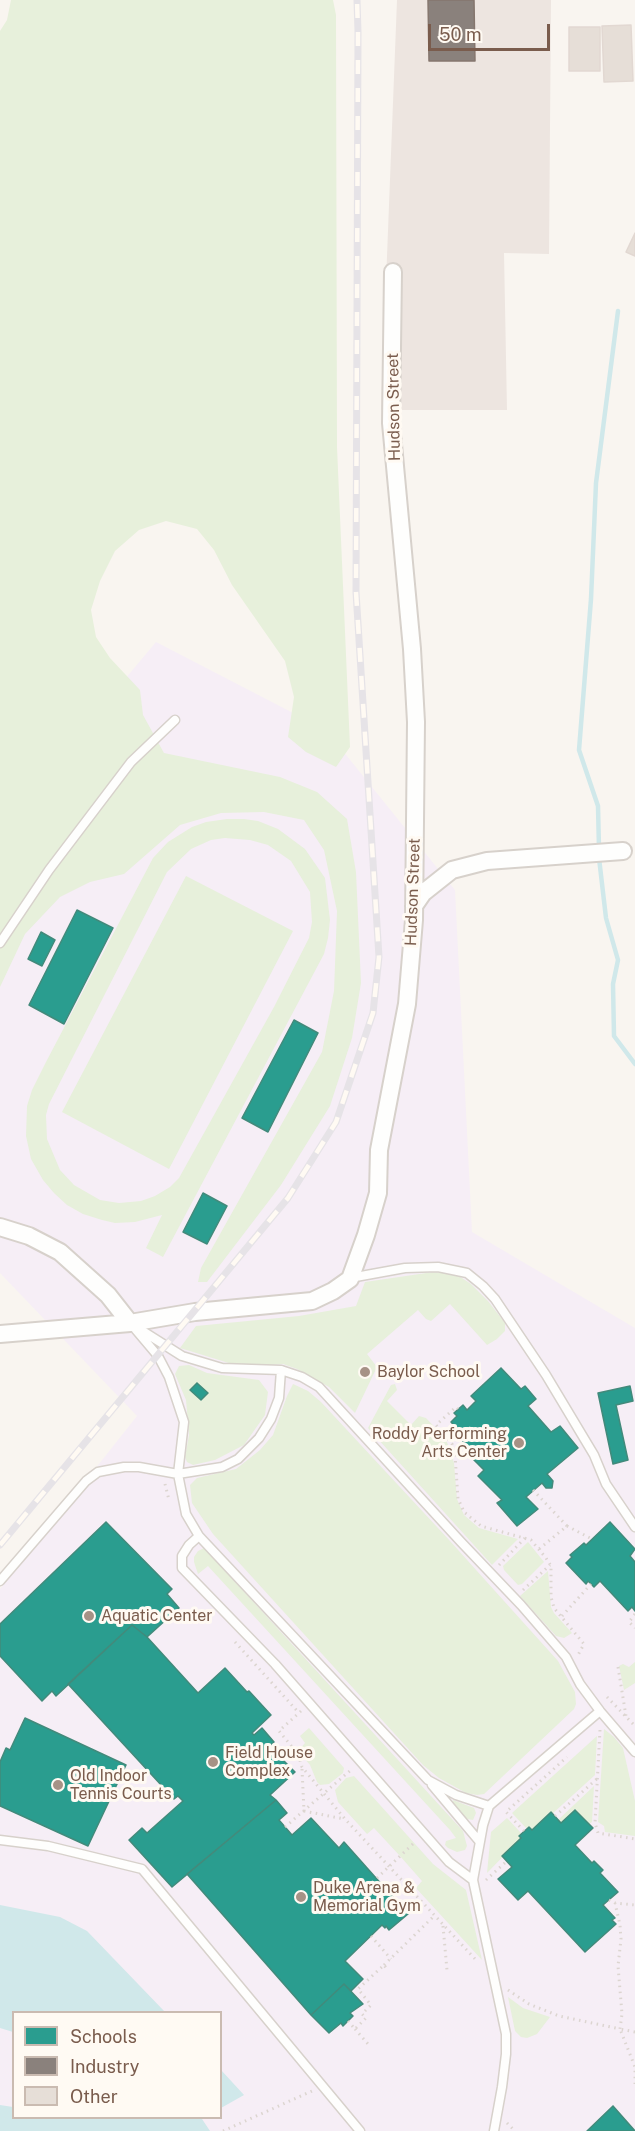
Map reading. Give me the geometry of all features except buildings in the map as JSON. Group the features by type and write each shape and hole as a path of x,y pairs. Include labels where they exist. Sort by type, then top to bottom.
{"street":[{"name":"Hudson Street","path":"350,1279 366,1236 378,1193 379,1150 407,1004 414,906 416,722 412,649 391,423 393,272"},
{"path":"414,906 423,893 452,870 487,861 629,850"},
{"path":"0,1227 29,1236 60,1252 80,1267 108,1295 130,1323"},
{"path":"0,1334 130,1323 195,1312 312,1301 333,1291 350,1279"}],"lane":[{"path":"0,943 49,870 131,762 175,720"},
{"path":"350,1279 405,1268 438,1267 467,1273 483,1286 495,1299 546,1375 594,1455 606,1484 635,1527"},
{"path":"130,1323 182,1356 222,1368 281,1370 302,1377 319,1387 566,1656 580,1684 635,1752"},
{"path":"130,1323 158,1356 169,1377 184,1422 178,1474 186,1514 199,1536 428,1780 479,1841"},
{"path":"0,1581 86,1481 98,1472 139,1467 178,1474 222,1467 238,1459 259,1438 271,1419 279,1398 281,1370"},
{"path":"199,1536 182,1556 182,1568 274,1664 449,1862 473,1880"},
{"path":"494,2131 506,2054 506,2034 473,1880 479,1841 489,1806 600,1711"},
{"path":"428,1780 456,1795 489,1806"},
{"path":"0,1840 48,1846 142,1869 170,1899 360,2131"}],"path":[{"path":"458,1409 456,1407 436,1425 452,1444 460,1505 472,1520 481,1526 531,1540 539,1549 550,1564 551,1597 554,1608 584,1644 578,1654 581,1662"},
{"path":"533,1490 567,1526 592,1539"},
{"path":"539,1549 567,1526"},
{"path":"497,1566 525,1538"},
{"path":"521,1592 550,1564"},
{"path":"562,1617 591,1584"},
{"path":"635,1614 629,1622 635,1628"},
{"path":"618,1667 626,1718"},
{"path":"607,1697 635,1726"},
{"path":"304,1811 302,1767 298,1754 279,1731 309,1704"},
{"path":"591,1736 600,1728 595,1823 598,1833 635,1839"},
{"path":"524,1831 506,1812 574,1751"},
{"path":"285,1827 359,1762"},
{"path":"302,1767 345,1819 495,1980 529,2004 559,2016 635,2032"},
{"path":"555,1816 598,1778"},
{"path":"304,1811 345,1819"},
{"path":"609,1900 615,1903 635,1905"},
{"path":"615,1903 621,1939 618,1966 622,2014 620,2029 635,2067 635,2084"},
{"path":"355,2029 366,2019 362,2014 371,2005 358,1989 435,1916"},
{"path":"443,1924 447,1970"},
{"path":"371,1936 391,1959"},
{"path":"384,1965 388,1971"},
{"path":"348,2021 368,2044"},
{"path":"223,2131 305,2096 321,2085"}],"shaded area":[{"path":"397,0 551,0 549,254 504,253 507,410 381,410"},
{"name":"Baylor School","path":"156,642 326,730 455,890 472,1232 635,1328 635,2131 0,2131 0,1589 137,1416 0,1273 0,828"}],"green space":[{"path":"11,0 333,0 336,15 337,447 350,747 336,767 306,752 288,737 294,697 285,661 232,585 214,550 197,529 166,521 139,530 115,551 100,581 91,610 96,637 110,658 140,690 143,715 164,753 280,777 317,792 347,819 356,872 361,983 352,1038 330,1106 281,1185 207,1282 198,1282 201,1268 322,1052 334,991 337,911 324,850 304,820 264,812 221,813 180,825 124,874 90,882 60,897 25,934 0,987 0,31 7,20"},
{"path":"227,819 258,821 278,829 305,849 325,878 330,920 324,954 163,1257 146,1248 162,1215 135,1222 115,1223 83,1214 67,1205 54,1193 43,1180 31,1159 26,1136 27,1106 46,1062 153,858 168,842 192,827","holes":["225,838 250,840 268,845 291,861 310,892 312,922 309,938 274,1007 179,1178 170,1187 141,1201 119,1203 100,1200 74,1185 60,1170 47,1139 46,1115 49,1104 167,872 191,849 211,840"]},
{"path":"186,876 293,931 169,1169 62,1112"},
{"path":"433,1272 456,1274 471,1284 505,1323 505,1331 487,1345 450,1304 431,1321 418,1310 367,1354 377,1367 355,1413 329,1387 297,1369 283,1364 246,1367 180,1348 196,1326 299,1316 356,1306 365,1282"},
{"path":"189,1365 207,1373 259,1380 268,1392 265,1415 244,1445 215,1460 193,1465 187,1462 185,1457 189,1435 186,1400 175,1374 179,1366"},
{"path":"293,1384 308,1391 321,1402 450,1541 558,1661 575,1692 574,1709 484,1794 466,1793 439,1778 423,1765 213,1534 192,1503 190,1485 197,1478 236,1469 260,1450 273,1435"},
{"path":"395,1384 397,1390 387,1401 411,1425 419,1416 426,1418 445,1438 454,1463 457,1499 464,1515 479,1528 518,1539 492,1565 368,1428 391,1385"},
{"path":"528,1542 544,1562 522,1584 518,1585 503,1566"},
{"path":"204,1548 463,1831 467,1846 465,1850 457,1852 445,1845 446,1841 456,1838 450,1830 208,1566 198,1574 194,1557"},
{"path":"548,1571 551,1607 572,1633 564,1638 556,1636 520,1596"},
{"path":"635,1662 635,1683 624,1690 619,1666 623,1664 629,1667"},
{"path":"309,1728 344,1768 343,1773 329,1784 320,1785 317,1782 310,1765 298,1751 305,1743 300,1736"},
{"path":"604,1729 623,1748 635,1801 635,1836 605,1832 604,1826 598,1822"},
{"path":"597,1736 595,1775 532,1830 529,1827 527,1829 512,1813"},
{"path":"354,1776 433,1864 466,1890 482,1960 416,1888 422,1881 400,1856 374,1828 367,1834 338,1802 335,1790 346,1778"},
{"path":"594,1786 592,1822 589,1824 575,1810 561,1823 558,1820"},
{"path":"453,1800 474,1808 476,1813 473,1820 467,1819 452,1803"},
{"path":"507,1818 521,1833 519,1836 521,1838 487,1873 491,1832"},
{"path":"508,1997 523,2008 550,2017 537,2034 527,2038 521,2037 515,2031"}],"water":[{"path":"0,1905 60,1917 87,1931 164,2011 12,2011 12,2032 0,2028"},
{"path":"222,2071 244,2095 222,2107"},
{"path":"0,2105 12,2107 12,2119 202,2119 210,2131 0,2131"}],"waterway":[{"path":"599,849 598,806 579,750 591,599 596,483 618,311"},
{"path":"599,858 606,918 618,960 613,984 614,1036 635,1064"}],"railway":[{"path":"0,1545 288,1198 336,1122 373,1013 379,957 356,592 357,0"}],"place":[{"name":"Baylor School","path":"365,1372"},
{"name":"Roddy Performing Arts Center","path":"519,1443"},
{"name":"Aquatic Center","path":"89,1616"},
{"name":"Field House Complex","path":"213,1762"},
{"name":"Old Indoor Tennis Courts","path":"58,1785"},
{"name":"Duke Arena & Memorial Gym","path":"301,1897"}]}
